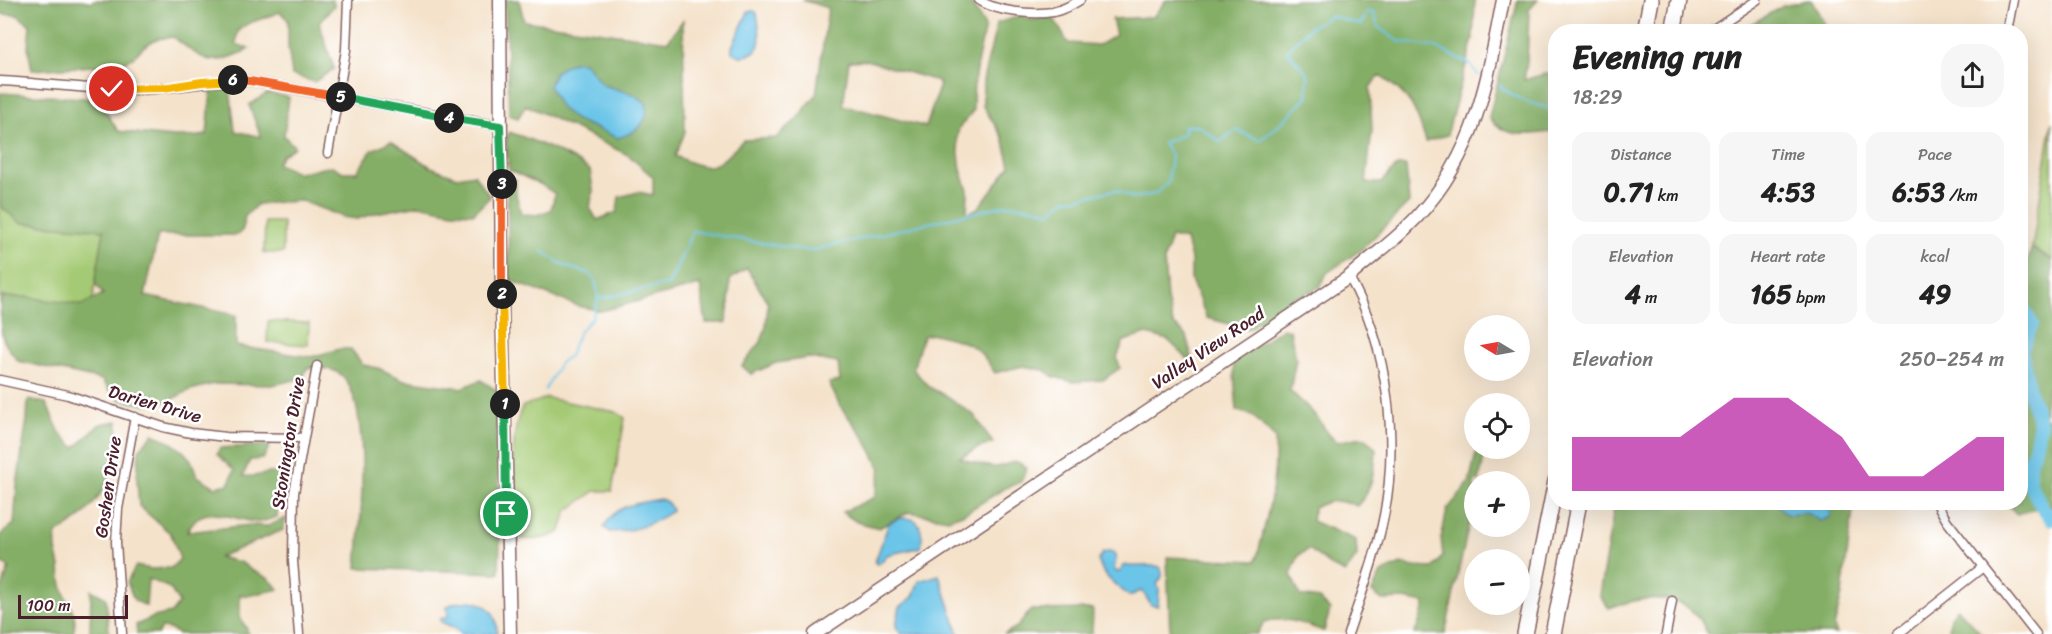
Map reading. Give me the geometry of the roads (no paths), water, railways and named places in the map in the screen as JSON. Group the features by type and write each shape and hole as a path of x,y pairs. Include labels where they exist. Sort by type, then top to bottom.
{"highway":[{"path":"1646,24 1651,0"},
{"path":"1674,24 1679,0"},
{"path":"1525,634 1550,510"},
{"path":"1553,634 1577,510"}],"main road":[{"path":"500,0 506,514 510,634"},
{"name":"Valley View Road","path":"815,634 1349,277 1407,228 1430,203 1458,160 1481,104 1503,0"}],"street":[{"path":"328,153 348,34 348,0"},
{"path":"978,0 990,7 1005,10 1045,12 1055,11 1080,0"},
{"path":"1721,24 1757,0"},
{"path":"2008,24 2013,0"},
{"path":"0,81 134,90 225,80 250,81 500,126"},
{"path":"1348,634 1383,523 1388,487 1390,437 1386,393 1376,344 1365,309 1349,277"},
{"name":"Stonington Drive","path":"299,634 294,584 294,493 317,366"},
{"name":"Darien Drive","path":"0,380 68,395 163,426 203,435 303,438"},
{"name":"Goshen Drive","path":"122,634 116,531 121,488 135,417"},
{"path":"1941,510 2037,634"},
{"path":"1898,634 1983,567"},
{"path":"1666,634 1672,601"}],"water":[{"path":"748,12 757,13 760,42 755,51 743,56 738,55 732,52 732,47"},
{"path":"572,62 584,62 603,85 633,94 646,103 646,116 636,130 618,138 576,120 561,108 549,86 555,72"},
{"path":"660,499 668,503 672,511 658,520 627,531 610,532 604,527 609,519 621,509"},
{"path":"1783,510 1830,510 1831,517 1820,521 1806,513 1788,515"},
{"path":"900,518 913,519 918,523 921,547 887,555 876,564 889,523"},
{"path":"1103,553 1114,553 1116,560 1114,569 1117,572 1121,571 1123,565 1160,567 1162,574 1157,584 1158,606 1151,605 1141,591 1129,596 1115,585 1098,560"},
{"path":"939,575 959,634 901,634 896,626 900,607 913,597 919,581"},
{"path":"471,601 484,605 492,612 496,621 497,634 461,634 453,627 441,622 440,619 448,617 447,607 454,603"}],"waterway":[{"path":"545,390 560,363 569,356 579,332 592,318 598,299 669,284 693,231 809,251 1005,205 1051,212 1065,199 1115,190 1134,198 1155,194 1168,183 1171,155 1163,143 1184,134 1184,126 1199,126 1220,142 1236,130 1260,140 1278,126 1307,97 1308,74 1287,51 1310,27 1331,16 1361,25 1367,12 1374,13 1378,27 1398,41 1437,48 1470,64 1479,76"},
{"path":"1499,85 1518,98 1548,108"},
{"path":"542,251 559,263 592,275 597,287 598,298"},
{"path":"2028,318 2032,324 2028,333"},
{"path":"2028,386 2040,423 2035,448 2029,462 2029,482 2043,509 2052,519"}]}
